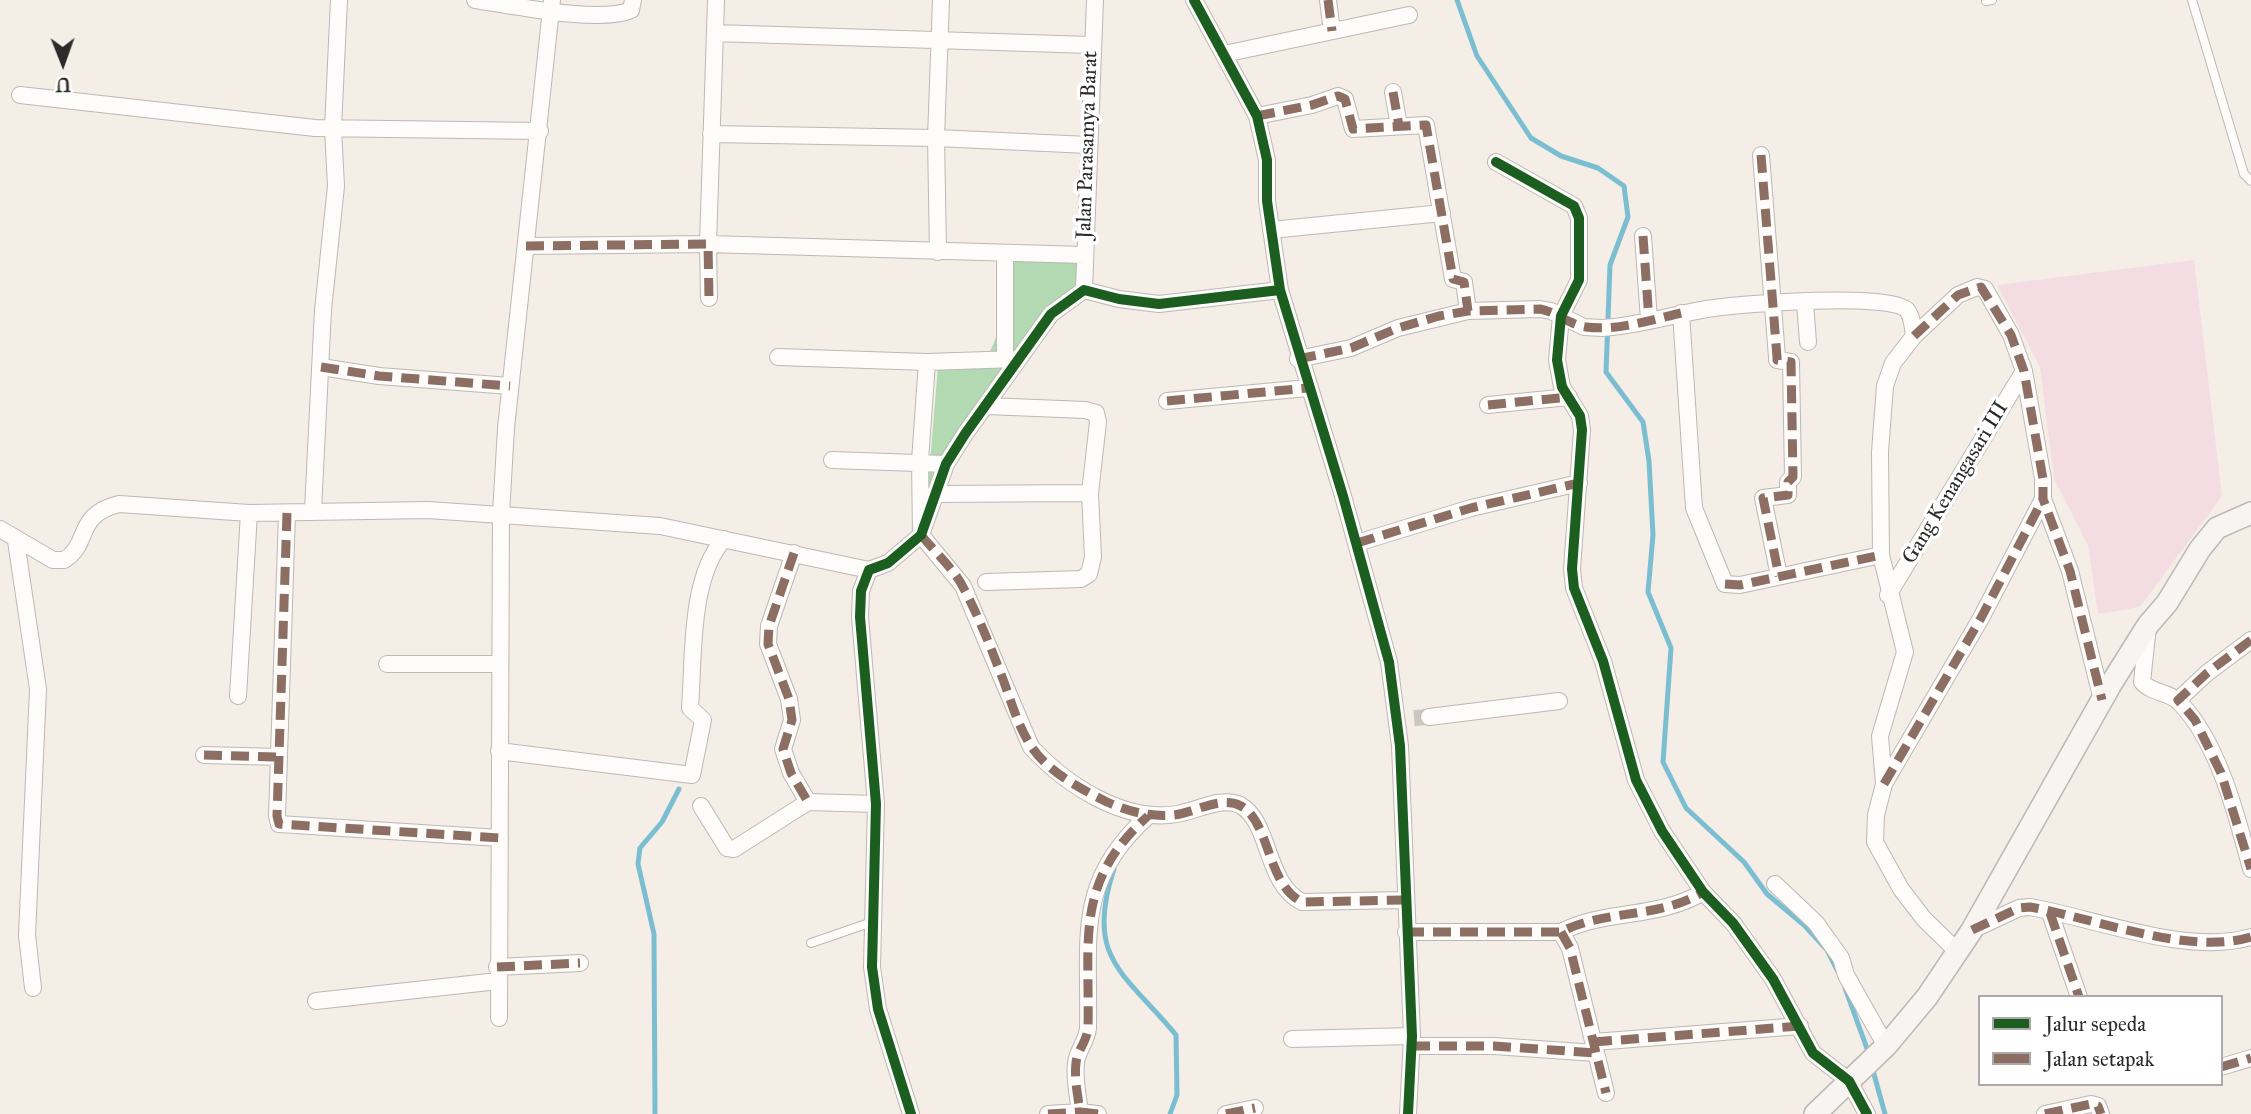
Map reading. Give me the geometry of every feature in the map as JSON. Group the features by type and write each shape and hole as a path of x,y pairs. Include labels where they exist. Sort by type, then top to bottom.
{"street":[{"path":"313,510 321,367 336,186 333,128 339,0"},
{"path":"475,0 618,14 631,9 633,0"},
{"path":"709,298 708,244 716,0"},
{"path":"938,252 936,138 941,0"},
{"name":"Jalan Parasamya Barat","path":"1084,290 1091,44 1095,0"},
{"path":"1194,0 1257,116 1267,160 1271,230 1280,290 1298,359 1357,543 1390,662 1414,718 1405,900 1412,1041 1408,1114"},
{"path":"1328,0 1332,31"},
{"path":"499,1018 501,514 510,386 552,6"},
{"path":"1224,54 1409,15"},
{"path":"715,33 1091,44"},
{"path":"1393,92 1399,126"},
{"path":"20,95 333,128 540,131"},
{"path":"1257,116 1312,105 1338,96 1345,99 1353,129 1427,127 1453,279 1464,282 1468,311"},
{"path":"712,134 936,138 1089,145"},
{"path":"1761,155 1777,360 1791,362 1793,477 1788,482 1788,495 1763,498 1779,576"},
{"path":"1496,162 1574,206 1578,211 1579,280 1561,316 1557,359 1562,387 1580,416 1582,430 1572,569 1580,606 1603,660 1636,780 1662,831 1703,892 1752,946 1813,1053 1852,1077 1867,1114"},
{"path":"1271,230 1442,213"},
{"path":"1643,236 1649,320"},
{"path":"526,246 708,244 1084,256"},
{"path":"1005,254 1011,359"},
{"path":"1884,784 1880,736 1905,652 1888,594 1881,555 1880,452 1885,386 1893,362 1914,336 1958,295 1981,287 2002,318 2024,371 2043,479 2043,499 2070,571 2106,692"},
{"path":"0,529 16,541 53,560 64,560 79,544 83,529 92,517 105,508 133,504 249,513 428,510 660,526 869,570 888,562 921,535 946,464 987,406 1011,359 1051,314 1084,290 1119,299 1159,304 1280,290"},
{"path":"1805,302 1808,342"},
{"path":"1298,359 1351,348 1398,328 1468,311 1540,309 1584,327 1608,327 1681,313 1773,303 1878,302 1899,305 1909,313 1914,336"},
{"path":"1681,313 1697,520 1725,584 1740,584 1881,555"},
{"path":"778,357 927,362 1011,359"},
{"path":"927,362 920,461 921,535 963,586 1031,747 1046,763 1087,792 1132,812 1148,816 1176,815 1234,803 1250,815 1273,867 1294,898 1314,903 1405,900"},
{"path":"321,367 379,376 510,386"},
{"name":"Gang Kenangasari III","path":"1888,594 2024,371"},
{"path":"1167,401 1308,388"},
{"path":"1488,405 1569,397"},
{"path":"986,582 1081,579 1089,574 1093,557 1090,493 1097,422 1096,413 987,406"},
{"path":"832,460 946,464"},
{"path":"1357,543 1471,508 1579,483"},
{"path":"934,494 1090,493"},
{"path":"1958,951 1913,906 1875,842 1876,815 1884,784 1980,618 2043,499"},
{"path":"238,696 249,513"},
{"path":"287,513 276,816 280,825 500,838"},
{"path":"1815,1114 1883,1048 1927,997 1972,930 2106,692 2148,625 2167,603 2200,549 2217,528 2251,513"},
{"path":"499,751 692,775 702,720 690,708 696,614 709,558 724,538"},
{"path":"16,541 38,689 27,935 27,957 33,988"},
{"path":"794,553 769,626 768,644 789,699 792,720 783,749 791,773 808,802"},
{"path":"869,570 862,591 860,617 877,804 872,967 878,1009 911,1114"},
{"path":"2148,625 2142,682 2178,700 2195,720 2221,773 2251,869"},
{"path":"2178,700 2207,673 2251,640"},
{"path":"387,664 499,664"},
{"path":"1414,718 1559,701"},
{"path":"204,755 279,757"},
{"path":"701,806 727,848 734,849 808,802 877,804"},
{"path":"1080,1113 1076,1062 1088,1032 1087,933 1095,892 1110,857 1126,836 1148,816"},
{"path":"1775,884 1816,923 1840,958 1883,1048"},
{"path":"1406,932 1560,932 1582,920 1678,905 1703,892"},
{"path":"1972,930 2023,907 2199,942 2231,943 2251,937"},
{"path":"2050,913 2078,995"},
{"path":"1560,932 1570,948 1606,1093"},
{"path":"316,1001 580,963"},
{"path":"1292,1039 1595,1048 1800,1026"},
{"path":"2223,1066 2251,1058"},
{"path":"2045,1114 2091,1104 2098,1106 2101,1114"},
{"path":"1226,1114 1255,1108"},
{"path":"1048,1114 1098,1114"}],"lane":[{"path":"2192,0 2244,174 2251,181"},
{"path":"811,943 872,922"}],"shaded area":[{"path":"2194,260 2222,496 2140,607 2098,614 2088,545 2054,479 2040,367 1997,285"}],"green space":[{"path":"1003,258 1083,259 1072,294 933,487 928,486 938,366 982,364 990,351 996,339 1001,314"}],"waterway":[{"path":"1457,0 1477,56 1531,138 1561,156 1598,168 1624,186 1628,217 1610,265 1606,372 1643,422 1649,461 1653,535 1648,592 1671,648 1663,762 1686,808 1744,862 1767,894 1804,925 1827,950 1838,972"},
{"path":"655,1114 654,934 638,864 640,848 662,822 679,789"},
{"path":"1114,869 1106,899 1104,924 1107,945 1126,979 1176,1035 1177,1095 1170,1114"},
{"path":"1845,988 1869,1054"},
{"path":"1872,1067 1885,1114"}],"tunnel":[{"path":"1414,718 1429,717"}],"marked path":[{"path":"1328,0 1332,31"},
{"path":"1393,92 1399,126"},
{"path":"1257,116 1312,105 1338,96 1345,99 1353,129 1426,125 1453,279 1464,282 1468,311"},
{"path":"1761,155 1777,360 1791,362 1793,477 1788,482 1788,495 1763,498 1779,576"},
{"path":"1643,236 1649,320"},
{"path":"526,246 708,244 709,298"},
{"path":"1914,336 1958,295 1981,287 2011,335 2024,371 2043,479 2043,499 2070,571 2102,700"},
{"path":"1298,359 1351,348 1398,328 1468,311 1540,309 1580,326 1598,328 1634,324 1681,313"},
{"path":"321,367 379,376 510,386"},
{"path":"1167,401 1308,388"},
{"path":"1488,405 1569,397"},
{"path":"1357,543 1471,508 1579,483"},
{"path":"1884,784 1981,618 2043,499"},
{"path":"287,513 277,816 279,824 500,838"},
{"path":"921,535 960,582 986,635 1022,731 1038,755 1055,771 1107,802 1140,813 1182,814 1225,802 1241,806 1251,814 1258,826 1282,882 1290,893 1302,902 1405,900"},
{"path":"794,553 769,626 768,644 789,699 792,720 783,749 791,773 808,802"},
{"path":"1725,584 1740,585 1881,555"},
{"path":"2251,640 2207,673 2178,700 2195,720 2221,773 2251,869"},
{"path":"204,755 279,757"},
{"path":"1098,1114 1080,1112 1076,1075 1077,1059 1088,1028 1088,939 1091,913 1097,889 1108,864 1124,840 1148,816"},
{"path":"1406,932 1561,932 1596,920 1686,901 1703,892"},
{"path":"1972,930 2019,908 2030,907 2170,939 2226,942 2251,937"},
{"path":"2050,913 2078,995"},
{"path":"1561,932 1570,948 1606,1093"},
{"path":"497,967 580,963"},
{"path":"1594,1042 1800,1026"},
{"path":"1412,1046 1494,1046 1596,1053"},
{"path":"2223,1066 2251,1058"},
{"path":"2045,1114 2091,1104 2098,1106 2101,1114"},
{"path":"1226,1114 1255,1108"},
{"path":"1048,1114 1080,1114"}],"cycle path":[{"path":"1194,0 1257,116 1267,160 1267,201 1280,290 1343,496 1389,662 1400,746 1412,1036 1408,1114"},
{"path":"1496,162 1574,206 1579,218 1579,280 1561,316 1557,360 1562,387 1580,416 1582,430 1572,569 1574,588 1603,661 1636,780 1662,831 1703,892 1733,923 1773,979 1813,1053 1849,1081 1867,1114"},
{"path":"911,1114 878,1009 872,967 876,804 860,617 861,591 869,570 888,563 921,535 946,464 965,434 1051,314 1084,290 1119,299 1159,304 1280,290"}]}
